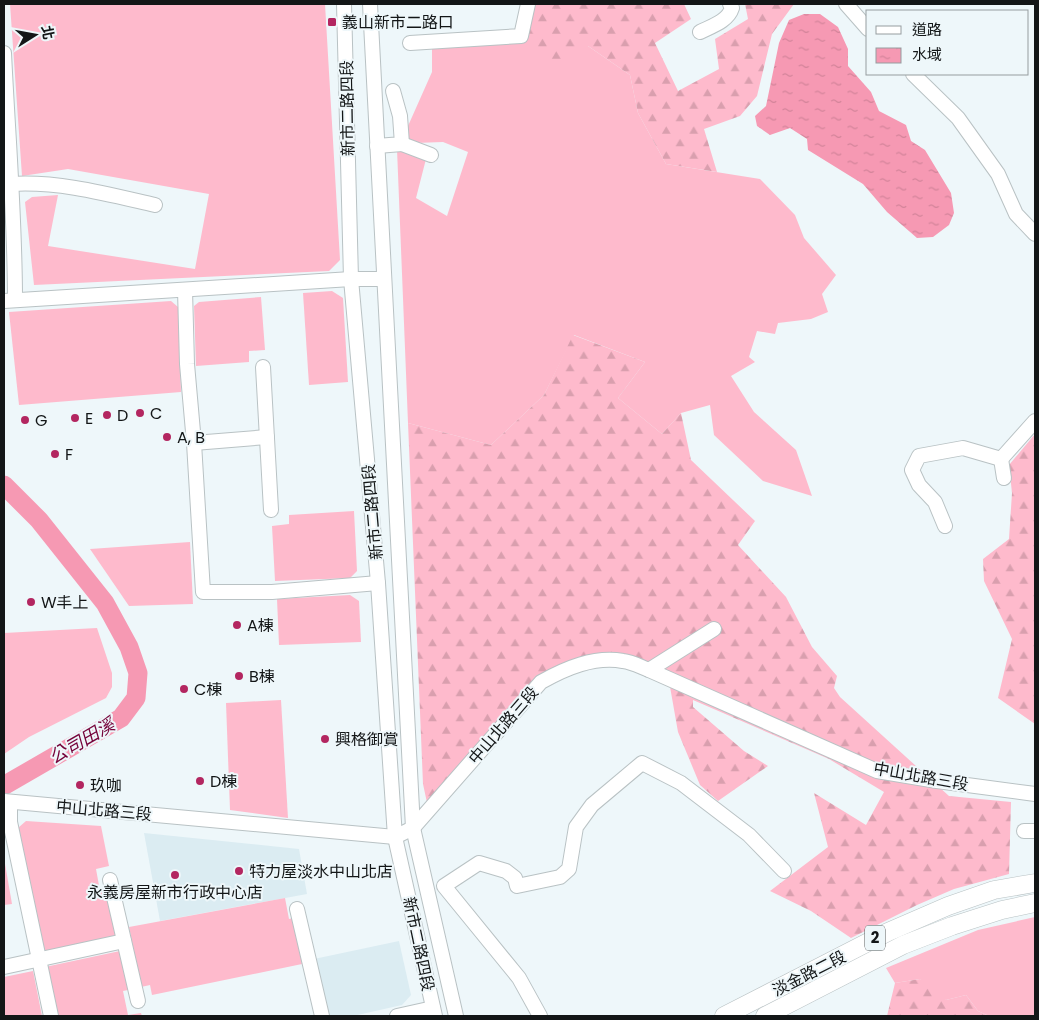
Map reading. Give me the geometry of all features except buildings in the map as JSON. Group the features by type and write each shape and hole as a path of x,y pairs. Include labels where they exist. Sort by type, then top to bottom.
{"main road":[{"name":"淡金路二段","path":"724,1016 888,932 948,906 994,890 1035,883"},
{"name":"淡金路二段","path":"765,1016 903,945 952,926 1002,910 1035,904"}],"street":[{"name":"新市二路四段","path":"344,4 351,279 378,583 395,838 434,1012"},
{"name":"新市二路四段","path":"370,4 413,828 456,1016"},
{"path":"410,43 521,36 528,4"},
{"path":"700,32 720,22 730,14 732,8 730,4"},
{"path":"846,4 866,27"},
{"path":"4,53 6,158 11,184 15,242 9,301 351,279 384,279"},
{"path":"914,75 958,118 998,174 1016,214 1035,234"},
{"path":"393,91 400,116 402,144"},
{"path":"378,146 402,144 431,155"},
{"path":"11,184 31,183 71,186 155,205"},
{"path":"184,290 187,364 203,592 272,592 378,583"},
{"path":"263,367 271,510"},
{"path":"1001,459 1035,421"},
{"path":"194,443 267,437"},
{"path":"946,526 935,502 919,485 912,470 919,456 963,448 1001,459"},
{"path":"1001,459 1004,478"},
{"path":"649,670 714,629"},
{"name":"中山北路三段","path":"7,802 395,838 413,828 541,682 562,670 578,664 600,661 623,661 649,670 877,771 1035,794"},
{"path":"427,891 444,886 479,863 506,871 515,878 517,886 560,877 569,869 576,827 592,806 639,758 681,783 741,829 784,871"},
{"path":"7,802 51,1016"},
{"path":"110,880 138,1001"},
{"path":"444,886 519,978 540,1016"},
{"path":"297,908 322,1016"},
{"path":"4,967 124,941"},
{"path":"397,1016 434,1012"}],"shaded area":[{"path":"144,833 299,849 307,894 160,921"},
{"path":"399,941 411,995 402,1005 353,1016 326,1016 314,959"}],"green space":[{"path":"10,4 325,4 340,260 329,271 34,285 25,202 32,197 58,195 48,246 195,269 209,194 68,169 22,176"},
{"path":"531,4 684,4 691,19 655,43 678,91 719,69 715,39 748,19 745,4 794,4 772,34 757,96 740,116 704,129 717,172 666,164 638,113 630,75 588,46 558,66 523,41"},
{"path":"432,39 523,41 588,46 630,75 638,113 666,164 760,179 795,215 804,238 836,275 822,294 828,312 811,319 778,323 775,334 757,331 749,357 755,362 731,376 754,412 796,450 812,496 763,481 714,435 710,405 681,413 662,434 618,398 645,362 574,335 544,395 491,445 408,423 397,149 426,159 416,198 447,216 468,152 443,142 415,143 404,135 432,72"},
{"path":"332,291 343,298 348,382 309,385 303,293"},
{"path":"261,297 265,350 249,351 249,362 196,366 194,306 199,302"},
{"path":"171,301 178,307 181,392 19,405 9,312"},
{"path":"573,335 645,362 618,398 662,434 681,413 691,460 755,521 738,545 786,597 812,647 837,676 834,688 840,697 949,796 1011,802 1009,874 954,889 851,938 811,911 770,891 828,847 814,793 866,825 884,792 829,759 693,700 693,707 744,751 768,766 718,801 700,785 678,732 669,681 614,663 570,667 541,684 429,812 423,784 408,423 491,445 544,395"},
{"path":"1035,434 1035,724 998,698 1012,639 984,581 983,559 1009,539 1012,493 1009,465"},
{"path":"354,511 357,571 350,578 275,581 272,526 289,524 289,515"},
{"path":"190,542 193,604 129,606 90,549"},
{"path":"350,595 359,601 361,642 279,645 277,599"},
{"path":"97,628 112,673 112,687 106,698 29,737 4,754 4,633"},
{"path":"281,700 288,818 230,810 226,703"},
{"path":"26,821 101,826 109,866 96,869 100,891 107,890 116,937 42,952 18,828"},
{"path":"4,858 12,904 4,905"},
{"path":"285,898 289,919 293,918 302,964 152,995 150,985 141,987 129,927"},
{"path":"1035,917 1035,1016 989,1016 978,1011 966,995 946,1000 920,979 895,983 886,968 978,930"},
{"path":"120,951 128,990 123,991 128,1015 141,1013 142,1016 56,1016 45,967"},
{"path":"33,971 42,1016 4,1016 4,977"},
{"path":"920,979 940,987 946,1000 966,995 978,1011 989,1016 887,1016 895,983"}],"water":[{"path":"804,14 820,14 838,27 848,49 848,66 871,92 879,111 906,125 911,141 925,150 951,193 954,213 949,225 933,237 917,238 887,212 863,184 808,150 807,139 790,128 770,135 757,126 755,116 766,106 779,43 789,20"}],"waterway":[{"name":"公司田溪","path":"4,485 39,520 105,603 129,647 138,673 136,698 121,718 5,785"}],"place":[{"name":"義山新市二路口","path":"332,22"},
{"name":"C","path":"140,413"},
{"name":"D","path":"107,415"},
{"name":"E","path":"75,418"},
{"name":"G","path":"25,420"},
{"name":"A, B","path":"167,437"},
{"name":"F","path":"55,454"},
{"name":"W丰上","path":"31,602"},
{"name":"A棟","path":"237,625"},
{"name":"B棟","path":"239,676"},
{"name":"C棟","path":"184,689"},
{"name":"興格御賞","path":"325,739"},
{"name":"D棟","path":"200,781"},
{"name":"玖咖","path":"80,785"},
{"name":"特力屋淡水中山北店","path":"239,871"},
{"name":"永義房屋新市行政中心店","path":"175,875"}]}
